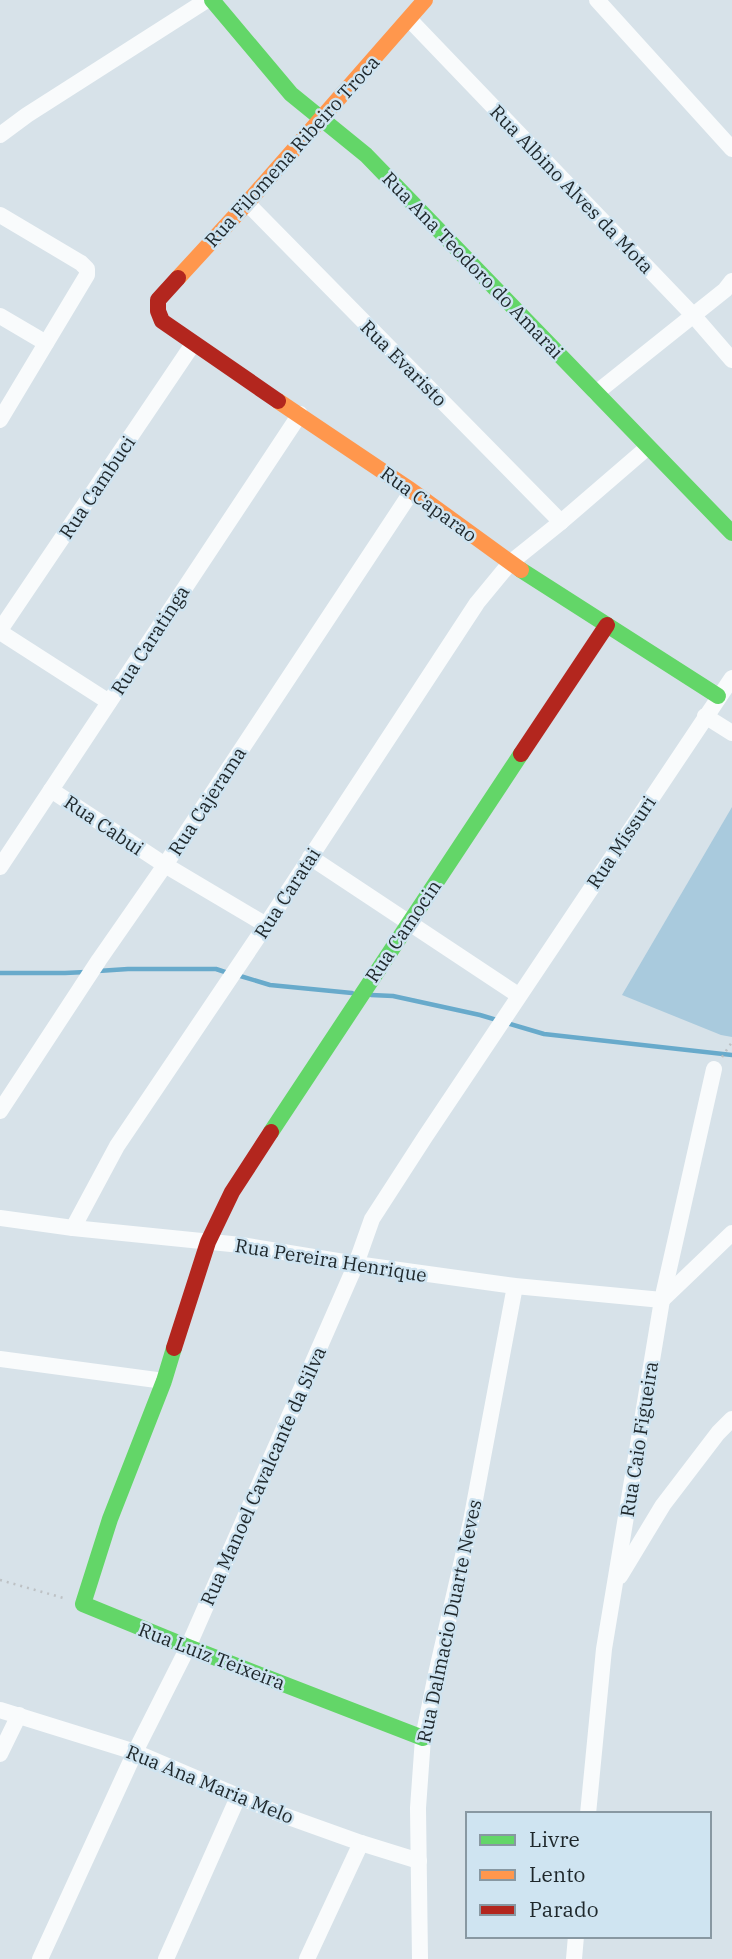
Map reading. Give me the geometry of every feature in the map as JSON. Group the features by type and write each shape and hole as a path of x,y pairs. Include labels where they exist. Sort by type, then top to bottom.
{"street":[{"name":"Rua Ana Teodoro do Amarai","path":"209,0 291,94 366,155 732,533"},
{"path":"0,135 209,0"},
{"name":"Rua Filomena Ribeiro Troca","path":"158,300 425,0"},
{"path":"597,0 732,149"},
{"name":"Rua Albino Alves da Mota","path":"409,19 693,315 732,360"},
{"name":"Rua Evaristo","path":"247,203 561,522"},
{"path":"0,215 81,263 87,269 88,275 0,420"},
{"path":"596,393 730,288"},
{"name":"Rua Caparao","path":"158,300 157,310 162,321 193,344 412,491 510,563 718,696"},
{"path":"0,316 46,343"},
{"name":"Rua Cambuci","path":"0,631 193,344"},
{"name":"Rua Caratinga","path":"0,867 300,414"},
{"name":"Rua Caratai","path":"73,1228 117,1146 266,926 477,603 510,563 648,447"},
{"name":"Rua Cajerama","path":"0,1111 412,491"},
{"name":"Rua Camocin","path":"83,1604 110,1520 164,1381 208,1242 232,1192 607,625"},
{"path":"0,631 109,702"},
{"name":"Rua Missuri","path":"514,1001 732,678"},
{"path":"705,716 732,733"},
{"name":"Rua Cabui","path":"51,790 164,865 266,926"},
{"path":"310,857 410,922 514,1001"},
{"name":"Rua Manoel Cavalcante da Silva","path":"40,1959 135,1752 188,1647 355,1264 372,1219 514,1001"},
{"name":"Rua Caio Figueira","path":"588,1812 604,1649 662,1300 714,1069"},
{"name":"Rua Pereira Henrique","path":"0,1218 241,1245 515,1286 662,1300"},
{"path":"662,1300 732,1233"},
{"name":"Rua Dalmacio Duarte Neves","path":"421,1959 418,1808 423,1738 471,1521 515,1286"},
{"path":"0,1359 164,1381"},
{"path":"615,1584 663,1505 718,1433 732,1419"},
{"name":"Rua Luiz Teixeira","path":"83,1604 423,1738"},
{"name":"Rua Ana Maria Melo","path":"0,1710 135,1752 279,1814 419,1861"},
{"path":"0,1754 19,1715"},
{"path":"166,1959 238,1797"},
{"path":"307,1959 361,1843"},
{"path":"574,1959 576,1938"}],"path":[{"path":"0,1580 83,1604"}],"shaded area":[{"path":"732,807 732,1037 622,995"}],"waterway":[{"path":"98,971 216,969 228,973"},
{"path":"0,973 86,972"},
{"path":"237,975 270,985 352,993"},
{"path":"371,995 393,996 480,1015 544,1034 732,1055"}],"traffic: fast":[{"path":"212,0 291,94 366,155 732,533"},
{"path":"521,570 718,696"},
{"path":"271,1132 521,754"},
{"path":"174,1348 164,1381 110,1519 83,1604 423,1738"}],"traffic: slow":[{"path":"178,278 425,0"},
{"path":"278,401 412,491 521,570"}],"traffic: jam":[{"path":"178,278 158,300 162,321 278,401"},
{"path":"521,754 607,625"},
{"path":"174,1348 208,1242 232,1192 271,1132"}]}
